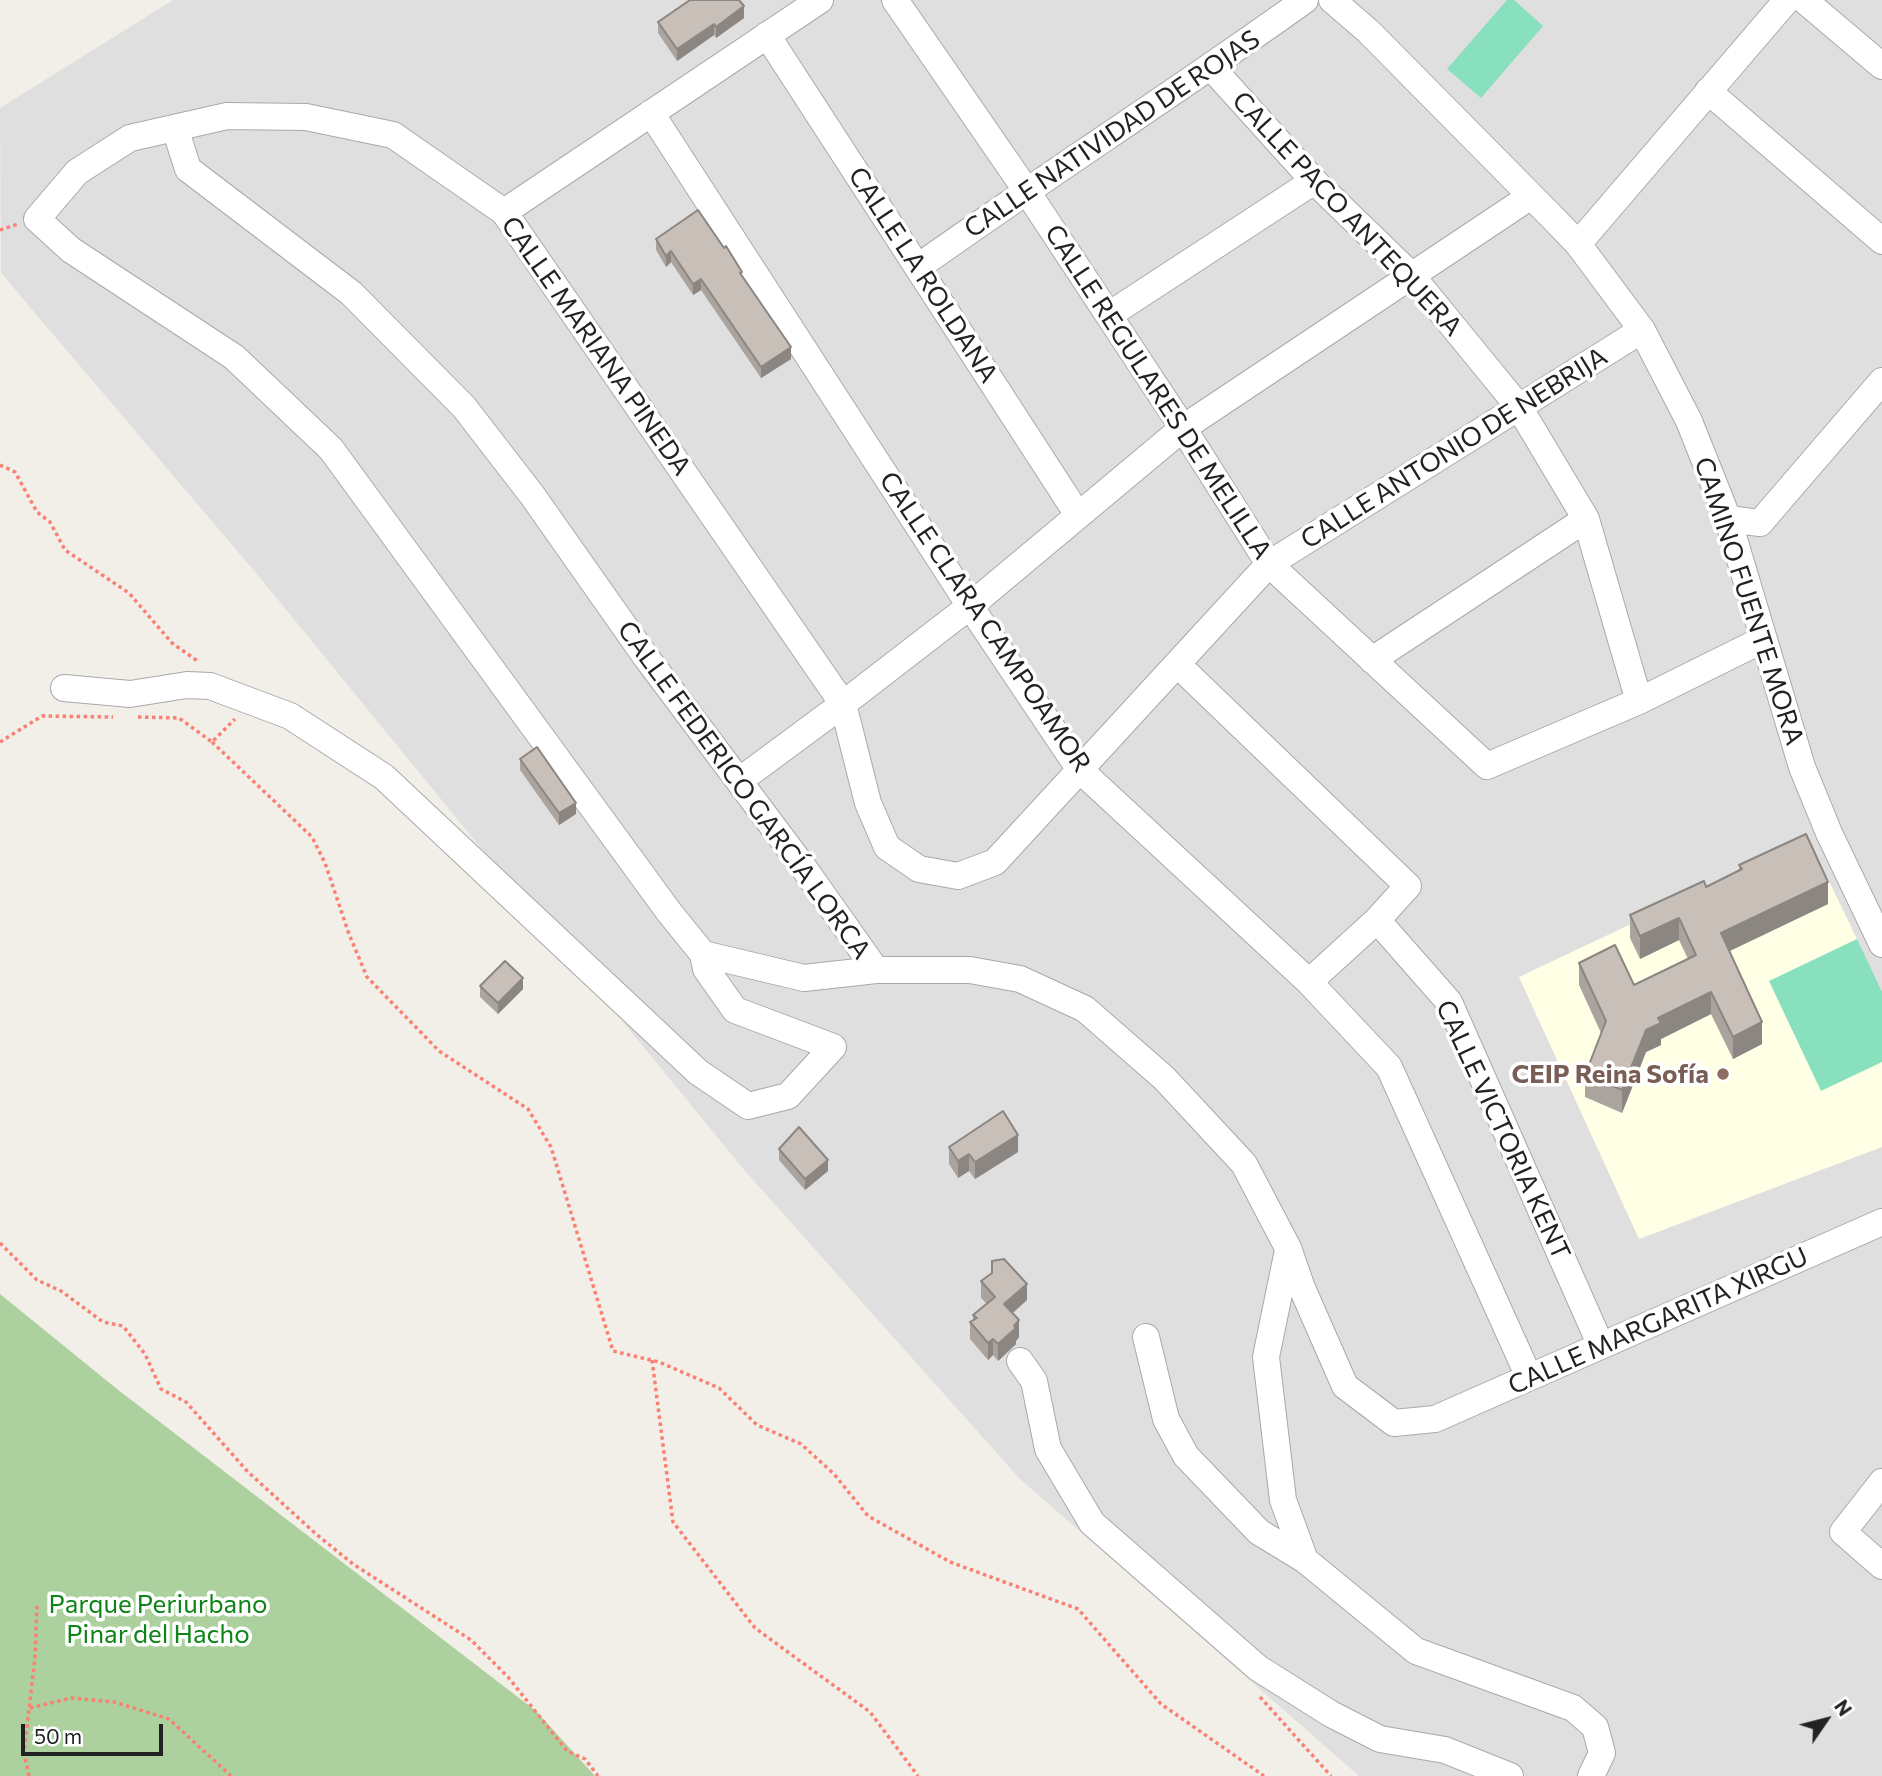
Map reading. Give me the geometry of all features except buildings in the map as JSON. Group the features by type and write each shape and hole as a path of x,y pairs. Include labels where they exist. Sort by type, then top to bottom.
{"street":[{"path":"504,212 820,0"},
{"name":"CALLE REGULARES DE MELILLA","path":"895,0 1109,315 1269,564 1487,766 1639,701 1764,639"},
{"name":"CALLE NATIVIDAD DE ROJAS","path":"918,267 1026,190 1306,0"},
{"name":"CAMINO FUENTE MORA","path":"1332,0 1368,31 1578,244 1642,330 1689,421 1728,519 1802,767 1829,833 1882,944"},
{"path":"1578,244 1787,0"},
{"path":"1804,0 1882,66"},
{"name":"CALLE LA ROLDANA","path":"767,35 1078,515"},
{"name":"CALLE PACO ANTEQUERA","path":"1211,67 1314,181 1411,275 1519,407 1586,519 1639,701"},
{"path":"1708,91 1882,241"},
{"name":"CALLE CLARA CAMPOAMOR","path":"651,113 970,606 1080,769 1309,982 1389,1067 1529,1377"},
{"name":"CALLE MARIANA PINEDA","path":"703,954 669,912 331,449 234,357 71,250 37,219 77,172 130,138 227,116 306,117 393,135 504,212 843,704"},
{"name":"CALLE FEDERICO GARCÍA LORCA","path":"175,128 188,169 351,293 464,407 532,495 646,657 876,970 970,970 1020,979 1085,1009 1164,1078 1244,1164 1288,1248 1302,1288 1345,1386 1394,1423 1435,1419"},
{"path":"1109,315 1314,181"},
{"path":"738,780 843,704 970,606 1183,428 1531,196"},
{"name":"CALLE ANTONIO DE NEBRIJA","path":"843,704 868,803 887,847 919,869 958,876 995,862 1269,564 1642,330"},
{"path":"1728,519 1760,523 1882,381"},
{"path":"1372,660 1586,519"},
{"path":"1177,664 1408,886 1377,920 1309,982"},
{"path":"64,688 130,694 187,685 210,686 290,716 384,777 698,1072 748,1106 788,1096 833,1047 735,1010 706,969 703,954 804,978 876,970"},
{"name":"CALLE VICTORIA KENT","path":"1377,920 1449,1002 1601,1346"},
{"name":"CALLE MARGARITA XIRGU","path":"1435,1419 1882,1222"},
{"path":"1288,1248 1266,1357 1283,1500 1305,1560"},
{"path":"1146,1337 1166,1419 1186,1456 1259,1532 1305,1560 1416,1651 1573,1708 1595,1727 1602,1753 1591,1776"},
{"path":"1020,1361 1034,1381 1048,1449 1092,1523 1258,1668 1331,1714 1380,1739 1445,1750 1510,1776"},
{"path":"1882,1482 1843,1532 1882,1566"}],"path":[{"path":"0,465 15,472 37,512 50,522 65,550 129,593 172,643 199,662 210,686"},
{"path":"0,742 42,716 124,717"},
{"path":"138,717 179,718 212,742 312,837 325,863 367,977 439,1051 528,1109 551,1147 613,1351 652,1360 719,1388 757,1425 801,1444 834,1474 868,1516 950,1562 1078,1609 1161,1704 1264,1776"},
{"path":"212,742 237,717"},
{"path":"0,1243 37,1280 61,1292 103,1322 123,1326 145,1354 161,1389 186,1402 248,1472 316,1534 354,1564 471,1640 508,1677 567,1751 585,1759 598,1776"},
{"path":"652,1360 673,1522 755,1628 870,1712 918,1776"},
{"path":"29,1776 24,1753 35,1657 37,1604"},
{"path":"1261,1697 1331,1776"},
{"path":"30,1708 71,1698 114,1702 169,1719 231,1776"}],"shaded area":[{"path":"173,0 1882,0 1882,1776 1359,1776 1019,1478 745,1171 261,579 1,273 0,108"},
{"name":"CEIP Reina Sofía","path":"1809,840 1857,939 1882,1001 1882,1147 1639,1239 1519,977"}],"green space":[{"path":"1507,0 1514,0 1543,26 1481,98 1447,69"},
{"path":"1857,939 1882,992 1882,1062 1821,1091 1769,981"},
{"name":"Parque Periurbano Pinar del Hacho","path":"0,1294 117,1389 536,1711 595,1776 0,1776"}],"place":[{"name":"CEIP Reina Sofía","path":"1723,1074"}]}
